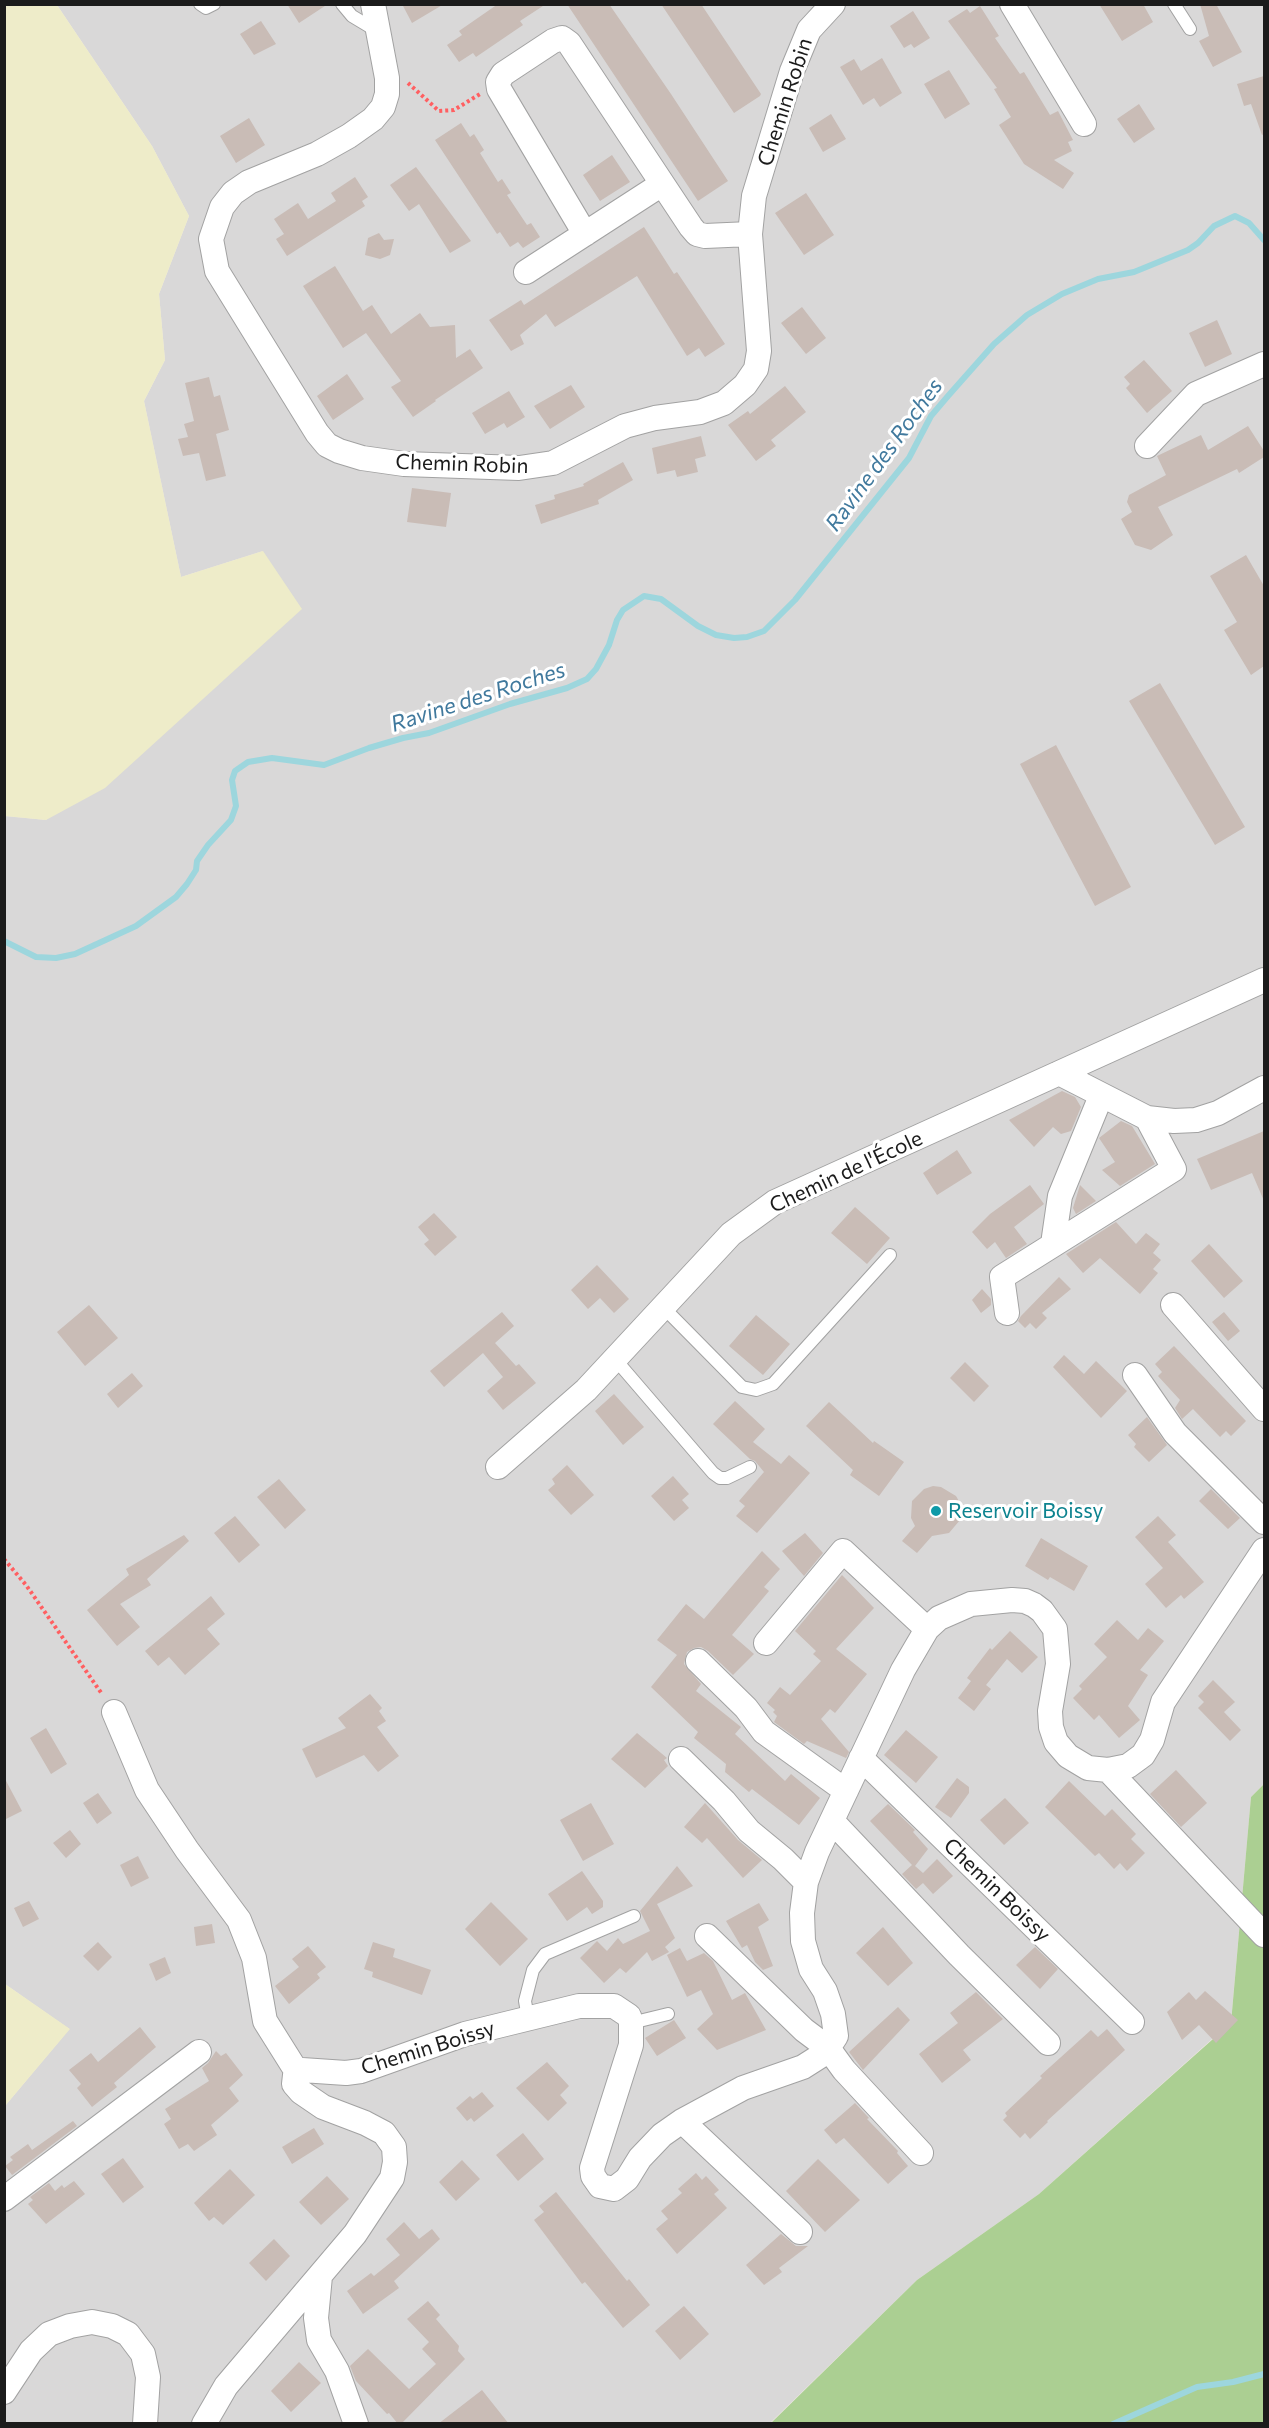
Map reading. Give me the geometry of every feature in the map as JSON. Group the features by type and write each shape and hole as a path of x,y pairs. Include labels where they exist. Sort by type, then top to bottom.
{"street":[{"path":"373,4 387,78"},
{"name":"Chemin Robin","path":"387,78 387,94 383,107 373,119 317,154 249,182 233,193 222,207 211,239 217,271 317,433 327,445 362,458 404,464 519,468 553,463 625,426 655,418 700,412 724,403 745,385 756,369 759,351 750,234 754,196 792,71 809,30 833,4"},
{"path":"1012,4 1084,124"},
{"path":"585,234 499,89 498,82 503,74 553,41 562,39 569,43 697,234 715,237 750,234"},
{"path":"526,272 662,184"},
{"path":"1147,446 1196,394 1264,364"},
{"name":"Chemin de l'École","path":"498,1467 586,1390 731,1234 775,1202 1264,980"},
{"path":"1059,1073 1147,1118 1196,1120 1218,1113 1264,1088"},
{"path":"1053,1244 1060,1196 1101,1096"},
{"path":"1007,1313 1002,1277 1174,1169 1147,1118"},
{"path":"1173,1305 1264,1409"},
{"path":"1135,1375 1175,1433 1264,1522"},
{"path":"631,2023 631,2045 592,2168 593,2176 600,2186 614,2189 621,2185 640,2158 662,2135 682,2121 743,2088 803,2067 825,2054 836,2036 833,2014 825,1991 811,1969 803,1941 802,1912 806,1882 903,1670 927,1629 939,1618 971,1604 1012,1600 1025,1601 1034,1605 1042,1611 1055,1629 1058,1664 1050,1711 1051,1727 1056,1742 1068,1756 1088,1768 1108,1770 1128,1766 1143,1755 1152,1740 1163,1702 1264,1550"},
{"path":"766,1643 843,1551 927,1629"},
{"path":"698,1661 746,1708 764,1732 846,1791"},
{"path":"114,1712 147,1790 187,1850 240,1920 254,1958 265,2021 297,2072 294,2084 301,2092 323,2107 375,2127 384,2133 394,2147 395,2162 392,2178 355,2234 226,2386 204,2424"},
{"name":"Chemin Boissy","path":"861,1758 1132,2022"},
{"path":"681,1759 724,1801 749,1831 783,1859 806,1882"},
{"path":"1108,1770 1264,1935"},
{"path":"832,1821 959,1955 1048,2043"},
{"path":"707,1936 804,2030 828,2048 851,2078 921,2153"},
{"name":"Chemin Boissy","path":"297,2072 302,2070 346,2073 361,2071 465,2034 579,2006 602,2004 614,2006 624,2011 631,2023"},
{"path":"4,2199 199,2052"},
{"path":"682,2121 800,2232"},
{"path":"320,2276 316,2318 319,2340 337,2371 356,2424"},
{"path":"6,2384 31,2351 49,2334 70,2326 92,2322 112,2326 128,2334 143,2354 148,2377 145,2424"}],"lane":[{"path":"200,4 206,8 214,4"},
{"path":"342,4 352,16 378,31"},
{"path":"1174,4 1190,29"},
{"path":"663,1307 742,1387 756,1390 773,1384 890,1256"},
{"path":"615,1359 713,1473 720,1478 727,1478 750,1467"},
{"path":"528,2018 525,2001 533,1970 544,1954 634,1916"},
{"path":"631,2023 668,2014"}],"path":[{"path":"387,78 412,84 432,106 439,111 446,112 454,110 498,82"},
{"path":"4,1559 26,1585 114,1712"}],"shaded area":[{"path":"5,4 57,5 152,146 189,216 159,294 165,360 144,401 181,577 263,551 302,609 105,788 46,820 5,816"},
{"path":"57,5 1264,5 1264,1784 1251,1797 1231,2022 1039,2194 917,2280 770,2423 5,2424 5,2106 69,2029 5,1984 5,816 46,820 263,551 181,577 144,401 165,360 159,294 189,216 152,146"},
{"path":"5,1984 70,2029 5,2106"}],"green space":[{"path":"1264,1784 1264,2423 770,2424 917,2280 1039,2194 1231,2023 1251,1797"}],"building":[{"path":"287,4 328,4 299,23"},
{"path":"402,4 444,4 412,23"},
{"path":"498,4 546,4 520,21 523,25 476,57 473,53 459,62 447,45 462,35 459,31"},
{"path":"567,4 609,4 728,181 698,201"},
{"path":"661,4 701,4 761,94 760,96 734,113"},
{"path":"1099,4 1143,4 1153,22 1122,41"},
{"path":"1200,4 1216,4 1242,52 1213,67 1199,41 1209,36"},
{"path":"980,6 999,36 995,38 1020,74 1024,72 1050,115 1058,111 1073,140 1068,142 1072,151 1054,160 1074,173 1063,189 1024,164 999,125 1011,117 994,89 997,88 948,21 967,9 970,13"},
{"path":"913,11 930,38 914,48 911,44 904,48 890,26"},
{"path":"261,21 276,44 254,55 240,34"},
{"path":"882,58 902,93 880,107 874,98 863,105 840,67 854,59 861,71"},
{"path":"949,70 970,104 945,119 924,84"},
{"path":"1264,76 1264,134 1262,135 1251,104 1244,106 1237,84"},
{"path":"1139,104 1155,129 1134,143 1117,119"},
{"path":"831,114 846,139 823,152 809,128"},
{"path":"249,118 265,145 236,163 220,136"},
{"path":"461,123 470,137 474,134 484,150 480,153 498,182 502,179 511,193 507,195 527,225 531,223 540,237 523,248 518,242 510,247 500,232 497,234 435,140"},
{"path":"612,155 630,182 600,201 583,175"},
{"path":"416,167 471,241 450,253 419,204 409,211 390,185"},
{"path":"355,177 368,197 362,201 365,206 287,256 276,239 284,234 274,219 298,203 308,219 336,201 331,193"},
{"path":"806,193 834,235 804,255 775,213"},
{"path":"644,227 674,274 677,272 725,344 705,357 699,348 687,356 637,276 555,327 546,314 520,335 524,344 511,351 489,320 521,300 524,305"},
{"path":"379,233 384,240 394,239 390,255 380,259 365,255 368,238"},
{"path":"335,266 363,311 372,305 391,334 420,313 430,327 455,325 456,358 470,349 483,368 413,417 391,387 401,381 366,333 343,348 303,286"},
{"path":"802,307 826,338 806,354 781,323"},
{"path":"1217,320 1232,354 1205,367 1189,333"},
{"path":"1144,360 1172,391 1147,413 1126,388 1130,384 1124,377"},
{"path":"347,374 364,399 333,420 317,396"},
{"path":"209,377 214,397 220,395 229,430 216,434 226,476 206,481 199,453 183,456 178,439 188,437 184,424 194,421 185,383"},
{"path":"571,385 585,407 550,429 534,406"},
{"path":"785,386 806,412 771,440 776,446 756,461 728,425 748,411 750,414"},
{"path":"509,391 525,417 507,428 504,423 485,434 472,413"},
{"path":"1248,426 1264,451 1264,457 1239,473 1237,469 1158,507 1173,535 1151,550 1135,545 1121,519 1132,512 1127,502 1129,495 1166,475 1157,456 1201,435 1208,450"},
{"path":"701,436 706,456 695,459 698,472 677,477 675,470 657,474 652,448"},
{"path":"623,462 633,480 598,500 599,504 541,524 535,505 555,499 554,495 584,486 583,484"},
{"path":"412,488 451,493 446,527 407,522"},
{"path":"1246,555 1264,586 1264,666 1251,675 1224,630 1237,622 1210,576"},
{"path":"1160,683 1245,827 1215,845 1129,701"},
{"path":"1056,745 1131,887 1095,906 1020,764"},
{"path":"1062,1091 1075,1097 1081,1107 1071,1131 1061,1134 1053,1127 1034,1147 1009,1120"},
{"path":"1121,1121 1132,1126 1155,1164 1120,1186 1102,1170 1115,1162 1099,1138"},
{"path":"1264,1131 1264,1201 1252,1173 1211,1190 1197,1159"},
{"path":"957,1150 972,1173 937,1195 923,1173"},
{"path":"1030,1185 1044,1204 1014,1227 1027,1244 1006,1258 995,1242 987,1249 972,1232 990,1214"},
{"path":"1080,1185 1096,1201 1076,1214 1073,1208"},
{"path":"855,1207 890,1238 867,1264 831,1233"},
{"path":"434,1213 457,1237 435,1256 424,1244 429,1240 418,1227"},
{"path":"1116,1222 1136,1244 1146,1233 1160,1244 1153,1253 1161,1260 1153,1269 1158,1273 1140,1294 1100,1258 1083,1273 1066,1254"},
{"path":"1209,1244 1243,1281 1224,1298 1191,1261"},
{"path":"597,1265 629,1299 614,1313 600,1298 588,1309 571,1290"},
{"path":"1059,1277 1071,1289 1042,1313 1047,1318 1036,1329 1030,1323 1025,1328 1018,1321 1021,1316"},
{"path":"982,1289 991,1299 991,1305 981,1313 972,1300"},
{"path":"89,1305 118,1338 85,1366 57,1332"},
{"path":"502,1312 514,1326 495,1343 536,1383 503,1410 487,1391 503,1377 483,1353 444,1387 430,1371"},
{"path":"1224,1312 1240,1331 1228,1341 1212,1322"},
{"path":"756,1315 790,1344 763,1375 729,1346"},
{"path":"1174,1346 1246,1421 1231,1436 1226,1431 1220,1437 1193,1409 1182,1419 1175,1408 1180,1400 1158,1376 1162,1372 1155,1364"},
{"path":"1064,1355 1084,1374 1096,1361 1127,1391 1101,1418 1053,1367"},
{"path":"965,1362 989,1386 974,1402 950,1378"},
{"path":"132,1373 143,1386 118,1408 107,1394"},
{"path":"614,1394 644,1427 623,1445 595,1411"},
{"path":"735,1401 765,1429 753,1442 781,1464 789,1455 810,1473 757,1533 736,1516 745,1506 739,1501 764,1472 755,1461 750,1459 713,1424"},
{"path":"829,1402 873,1443 874,1441 904,1462 879,1496 850,1475 853,1470 806,1426"},
{"path":"1147,1417 1167,1445 1149,1462 1134,1447 1136,1444 1128,1435"},
{"path":"567,1465 594,1495 571,1515 548,1490 555,1484 552,1479"},
{"path":"673,1476 689,1494 682,1500 689,1508 674,1521 651,1496"},
{"path":"279,1479 306,1510 285,1529 257,1497"},
{"name":"Reservoir Boissy","path":"933,1486 941,1487 956,1496 960,1503 960,1520 949,1533 932,1536 917,1553 902,1541 915,1526 911,1518 912,1501 924,1489"},
{"path":"1211,1489 1240,1518 1228,1529 1199,1501"},
{"path":"235,1516 260,1545 239,1563 214,1533"},
{"path":"1158,1516 1176,1535 1168,1542 1204,1582 1184,1599 1181,1595 1166,1608 1145,1584 1163,1568 1135,1537"},
{"path":"805,1533 823,1553 804,1576 782,1551"},
{"path":"184,1535 189,1541 147,1579 151,1585 120,1604 140,1627 117,1646 87,1610 129,1575 126,1569"},
{"path":"1041,1538 1088,1566 1074,1591 1050,1577 1048,1580 1025,1566"},
{"path":"762,1551 780,1569 764,1587 769,1591 732,1635 754,1654 733,1675 701,1647 687,1652 684,1664 701,1684 696,1691 741,1727 735,1734 785,1781 791,1774 820,1798 799,1825 752,1789 749,1792 725,1772 726,1764 694,1738 698,1732 651,1687 677,1655 657,1640 686,1604 704,1619"},
{"path":"842,1575 874,1608 836,1649 867,1674 835,1713 830,1709 821,1719 849,1752 846,1758 807,1741 804,1744 774,1722 777,1716 773,1712 775,1710 767,1703 780,1687 790,1695 821,1661 813,1654 816,1651 795,1631"},
{"path":"211,1596 225,1614 207,1629 220,1644 185,1675 169,1657 158,1666 145,1651"},
{"path":"1117,1620 1138,1640 1148,1628 1164,1641 1140,1670 1148,1675 1128,1706 1140,1720 1119,1738 1099,1715 1094,1720 1073,1698 1082,1689 1079,1686 1107,1657 1094,1644"},
{"path":"1010,1631 1038,1657 1022,1673 1007,1659 986,1685 991,1689 974,1711 958,1698 971,1681 967,1678 990,1648 992,1650"},
{"path":"1213,1680 1235,1702 1224,1712 1241,1730 1230,1741 1198,1708 1204,1702 1198,1696"},
{"path":"370,1694 382,1708 379,1711 386,1721 377,1727 399,1756 378,1772 364,1755 316,1778 302,1749 346,1728 338,1718"},
{"path":"46,1728 67,1764 51,1774 30,1738"},
{"path":"906,1730 938,1757 916,1783 884,1755"},
{"path":"637,1733 667,1758 664,1760 668,1766 645,1788 611,1759"},
{"path":"1176,1770 1207,1803 1181,1827 1150,1794"},
{"path":"4,1777 22,1811 4,1820"},
{"path":"957,1778 969,1787 969,1793 951,1818 935,1807"},
{"path":"1069,1781 1105,1816 1112,1809 1136,1834 1131,1839 1145,1853 1127,1871 1120,1863 1114,1869 1099,1853 1095,1856 1045,1807"},
{"path":"98,1793 112,1813 97,1824 83,1803"},
{"path":"1005,1798 1029,1823 1004,1845 980,1820"},
{"path":"591,1803 614,1844 583,1861 560,1820"},
{"path":"705,1803 738,1840 762,1860 743,1878 707,1838 702,1843 684,1827"},
{"path":"888,1804 915,1830 913,1832 928,1849 915,1866 923,1873 937,1859 953,1876 933,1894 923,1883 916,1889 902,1874 912,1865 870,1821"},
{"path":"70,1830 81,1844 66,1858 53,1843"},
{"path":"138,1856 149,1878 131,1887 120,1865"},
{"path":"677,1866 693,1886 657,1904 675,1938 665,1947 669,1952 652,1961 647,1952 626,1973 620,1968 604,1983 580,1958 597,1941 607,1951 618,1938 623,1944 650,1931 640,1911"},
{"path":"582,1871 603,1901 603,1907 592,1914 587,1907 567,1921 548,1894"},
{"path":"29,1901 39,1919 23,1927 14,1908"},
{"path":"491,1902 528,1939 500,1966 465,1929"},
{"path":"759,1903 769,1920 758,1927 773,1966 763,1970 755,1962 747,1945 742,1948 726,1921"},
{"path":"212,1924 215,1943 196,1946 194,1927"},
{"path":"883,1927 913,1963 888,1986 856,1953"},
{"path":"98,1942 112,1957 98,1971 83,1956"},
{"path":"373,1942 395,1949 393,1957 431,1970 422,1995 372,1977 373,1972 364,1969"},
{"path":"308,1946 326,1967 317,1974 320,1978 289,2004 275,1986 299,1967 292,1959"},
{"path":"1035,1947 1058,1969 1040,1989 1016,1965"},
{"path":"680,1948 687,1961 704,1953 713,1961 732,2000 745,1993 766,2030 717,2050 697,2029 713,2014 701,1990 687,1997 667,1955"},
{"path":"165,1957 171,1973 156,1981 149,1964"},
{"path":"1205,1991 1238,2020 1216,2043 1199,2025 1182,2040 1167,2012 1189,1992 1196,2000"},
{"path":"976,1992 1003,2019 963,2050 971,2060 942,2083 919,2054 958,2023 950,2013"},
{"path":"898,2007 910,2020 863,2070 849,2052"},
{"path":"674,2020 686,2038 657,2056 645,2038"},
{"path":"140,2027 156,2047 114,2083 117,2087 92,2107 77,2088 81,2084 69,2070 91,2053 98,2062"},
{"path":"1107,2029 1125,2050 1030,2139 1025,2133 1020,2138 1003,2120 1007,2116 1005,2113 1042,2078 1040,2076 1091,2030 1098,2037"},
{"path":"216,2051 221,2056 226,2053 243,2075 229,2088 239,2101 211,2125 217,2135 194,2151 188,2144 179,2149 164,2124 171,2119 165,2109 209,2081 202,2068"},
{"path":"547,2062 569,2086 560,2095 567,2103 548,2121 516,2088"},
{"path":"482,2092 494,2106 474,2122 471,2118 467,2121 456,2108 470,2096 473,2099"},
{"path":"855,2103 898,2151 897,2153 908,2166 888,2184 844,2138 836,2144 824,2130"},
{"path":"73,2121 77,2126 12,2175 5,2166 13,2160 10,2157 28,2144 32,2150"},
{"path":"314,2128 324,2144 292,2164 282,2147"},
{"path":"523,2133 544,2159 518,2181 496,2155"},
{"path":"123,2158 144,2187 123,2203 101,2174"},
{"path":"818,2159 860,2200 825,2232 786,2191"},
{"path":"462,2160 480,2179 456,2201 439,2182"},
{"path":"230,2169 255,2195 223,2225 214,2217 209,2221 194,2203"},
{"path":"696,2173 702,2180 706,2176 719,2190 714,2194 727,2208 677,2254 656,2229 668,2219 661,2211 682,2193 678,2189"},
{"path":"327,2176 349,2199 321,2225 299,2202"},
{"path":"74,2181 85,2194 46,2224 28,2204 33,2200 30,2197 49,2183 55,2191 62,2185 64,2188"},
{"path":"556,2192 627,2281 629,2279 650,2305 623,2328 585,2282 582,2284 534,2220 544,2212 539,2206"},
{"path":"404,2222 419,2239 432,2229 440,2239 394,2281 399,2288 363,2314 347,2291 371,2273 374,2276 400,2255 386,2239"},
{"path":"781,2234 796,2246 808,2246 779,2268 782,2272 764,2285 746,2265"},
{"path":"274,2239 290,2256 266,2281 249,2263"},
{"path":"428,2301 440,2315 436,2319 459,2346 458,2351 465,2359 401,2424 398,2424 356,2381 350,2366 368,2349 409,2389 436,2364 422,2349 429,2342 407,2319"},
{"path":"684,2306 709,2334 680,2360 655,2331"},
{"path":"299,2362 321,2383 291,2412 271,2391"},
{"path":"482,2390 509,2424 438,2424"}],"waterway":[{"name":"Ravine des Roches","path":"4,941 36,957 56,958 75,954 136,926 176,897 196,870 197,861 208,845 231,820 236,806 232,780 235,771 248,762 272,758 324,765 369,748 429,733 510,704 567,688 587,679 596,669 609,645 617,620 623,610 644,596 661,599 698,626 716,635 734,638 747,637 764,631 795,600 909,458 931,416 994,344 1027,315 1062,294 1098,279 1134,272 1188,250 1214,226 1235,216 1249,223 1264,240"},
{"path":"1113,2424 1197,2387 1233,2382 1264,2374"}],"place":[{"name":"Reservoir Boissy","path":"936,1511"}]}
